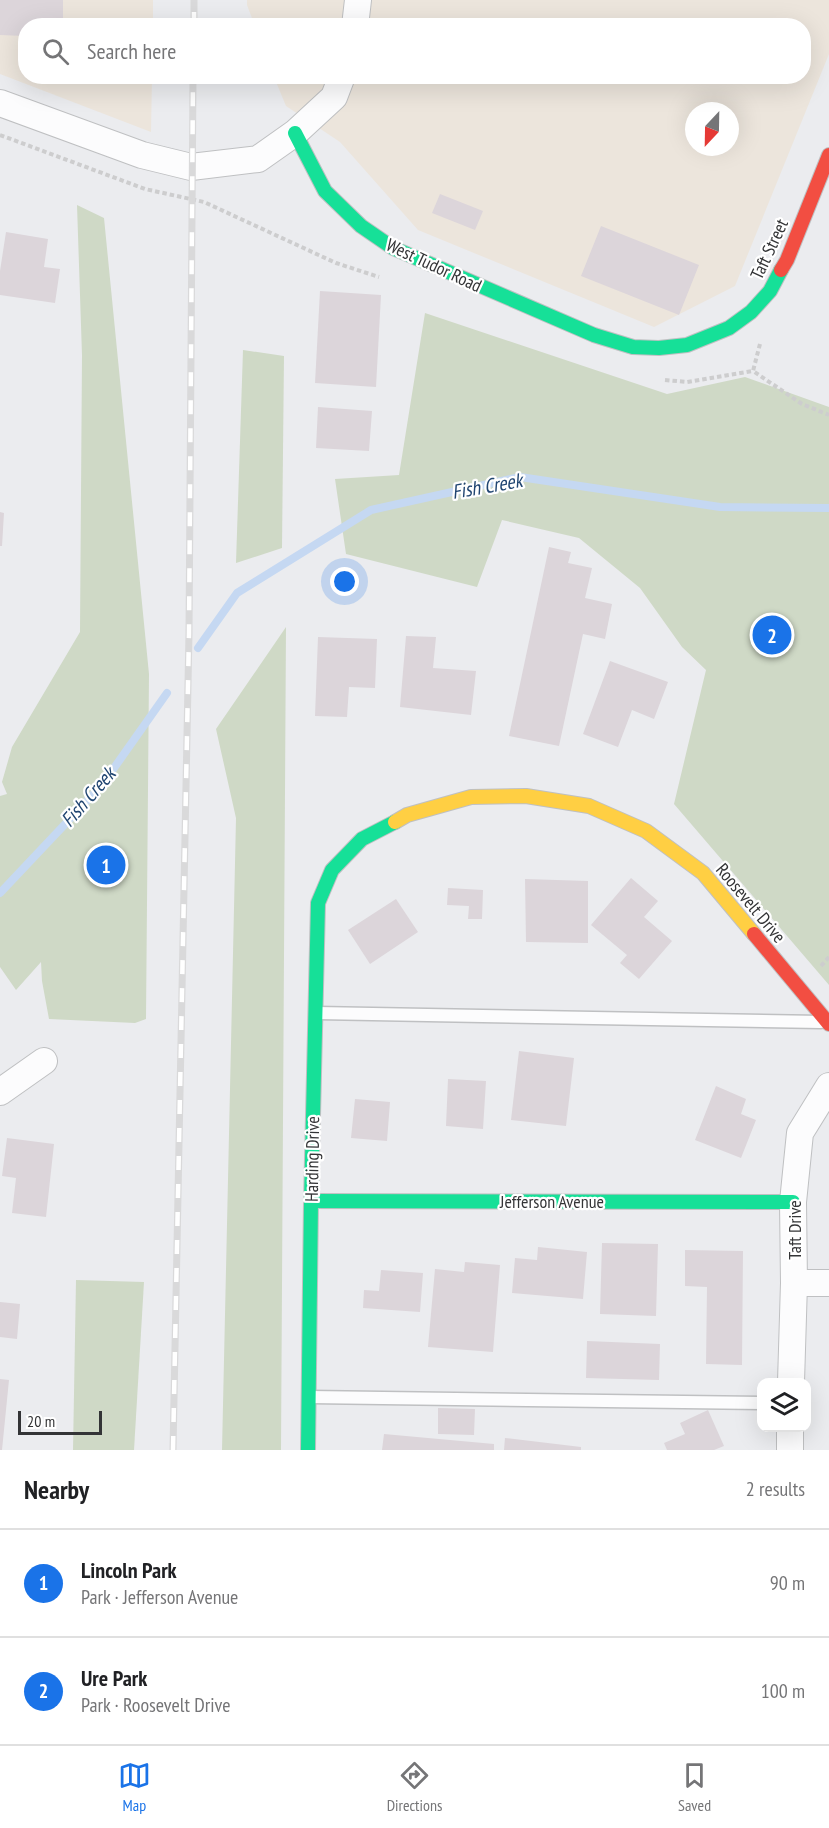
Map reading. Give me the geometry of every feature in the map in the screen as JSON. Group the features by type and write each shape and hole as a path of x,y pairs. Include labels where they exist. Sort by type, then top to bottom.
{"street":[{"path":"356,18 358,0"},
{"path":"0,103 142,155 191,167 258,159 295,133 334,97 339,84"},
{"name":"West Tudor Road","path":"295,133 324,191 361,226 393,248 594,335 633,346 659,348 687,345 712,335"},
{"name":"Taft Street","path":"712,335 729,328 751,312 770,291 787,260 829,155"},
{"name":"Roosevelt Drive","path":"332,870 362,839 407,815 471,797 526,796 589,806 646,831 703,873 828,1023"},
{"name":"Harding Drive","path":"308,1450 318,903 332,870"},
{"path":"0,1092 44,1061"},
{"name":"Taft Drive","path":"791,1378 794,1282 793,1202 800,1133 829,1086"},
{"name":"Jefferson Avenue","path":"311,1201 793,1202"},
{"path":"794,1282 829,1283"},
{"path":"790,1432 790,1450"}],"lane":[{"path":"315,1012 828,1023"},
{"path":"309,1397 757,1403"}],"path":[{"path":"762,334 753,371 802,404 829,415"}],"shaded area":[{"path":"0,0 153,0 153,18 18,18 18,81 0,74"},
{"path":"247,0 829,0 829,54 735,286 654,327 418,230 340,142 286,106 277,84 811,84 811,18 252,18"},
{"path":"26,84 152,84 151,132"}],"green space":[{"path":"77,205 104,218 149,674 146,1019 135,1023 49,1019 41,962 16,990 0,967 0,796 7,794 2,782 12,747 80,632 82,355"},
{"path":"425,313 667,394 745,377 829,407 829,985 674,804 706,670 682,647 640,588 579,538 502,520 477,587 346,554 335,479 399,475"},
{"path":"243,350 284,356 282,548 236,563"},
{"path":"286,627 281,1450 222,1450 236,818 216,729"},
{"path":"76,1280 144,1282 134,1450 73,1450"}],"building":[{"path":"0,0 63,0 63,18 18,18 18,36 0,35"},
{"path":"440,194 483,211 475,230 432,213"},
{"path":"601,226 699,265 679,315 581,276"},
{"path":"6,232 48,239 44,267 60,269 55,303 0,295 0,271"},
{"path":"320,291 381,295 376,387 315,383"},
{"path":"318,407 372,411 369,451 316,448"},
{"path":"0,512 4,513 2,546 0,546"},
{"path":"549,547 571,552 568,563 592,568 585,598 612,604 605,639 583,634 559,746 509,736"},
{"path":"406,636 436,637 433,668 476,671 471,715 400,707"},
{"path":"318,637 377,639 375,688 349,687 347,717 315,716"},
{"path":"610,661 668,682 654,719 632,710 618,747 583,734"},
{"path":"631,878 658,901 644,917 672,941 639,979 620,963 627,955 591,925"},
{"path":"525,879 588,881 588,943 526,942"},
{"path":"448,888 483,890 482,919 468,919 469,906 447,905"},
{"path":"396,899 418,932 370,964 348,930"},
{"path":"519,1051 574,1058 566,1126 511,1120"},
{"path":"448,1079 486,1081 483,1129 446,1126"},
{"path":"716,1086 746,1099 741,1114 756,1120 741,1158 695,1140"},
{"path":"355,1099 390,1102 387,1141 351,1138"},
{"path":"7,1138 54,1144 46,1217 12,1213 16,1178 2,1176"},
{"path":"602,1243 658,1244 656,1316 600,1314"},
{"path":"538,1247 587,1252 583,1299 512,1293 515,1258 537,1260"},
{"path":"685,1250 743,1251 742,1365 706,1364 707,1287 685,1286"},
{"path":"465,1262 500,1265 493,1352 428,1347 435,1269 464,1272"},
{"path":"381,1270 423,1273 420,1312 363,1308 364,1290 379,1291"},
{"path":"0,1302 20,1304 17,1339 0,1337"},
{"path":"587,1341 660,1344 659,1380 586,1378"},
{"path":"0,1379 9,1380 2,1450 0,1450"},
{"path":"438,1408 475,1409 474,1435 438,1434"},
{"path":"708,1410 724,1446 714,1450 667,1450 664,1443 685,1434 680,1423"},
{"path":"384,1434 494,1444 494,1450 382,1450"},
{"path":"505,1438 581,1447 581,1450 504,1450"}],"waterway":[{"name":"Fish Creek","path":"198,648 237,593 371,510 520,477 720,507 829,508"},
{"name":"Fish Creek","path":"0,893 102,785 167,693"}],"railway":[{"path":"194,0 194,18"},
{"path":"173,1450 189,633 193,84"}],"traffic: fast":[{"path":"295,133 325,191 361,226 393,248 594,335 633,347 659,348 687,345 729,328 751,312 770,291 781,270"},
{"path":"308,1450 318,903 332,870 362,839 395,822"},
{"path":"311,1201 793,1202"}],"traffic: slow":[{"path":"395,822 407,815 471,797 526,796 589,806 646,831 703,873 754,934"}],"traffic: jam":[{"path":"781,270 829,155"},
{"path":"754,934 829,1024"}],"place":[{"name":"Ure Park","path":"772,635"},
{"name":"Lincoln Park","path":"106,865"}]}
